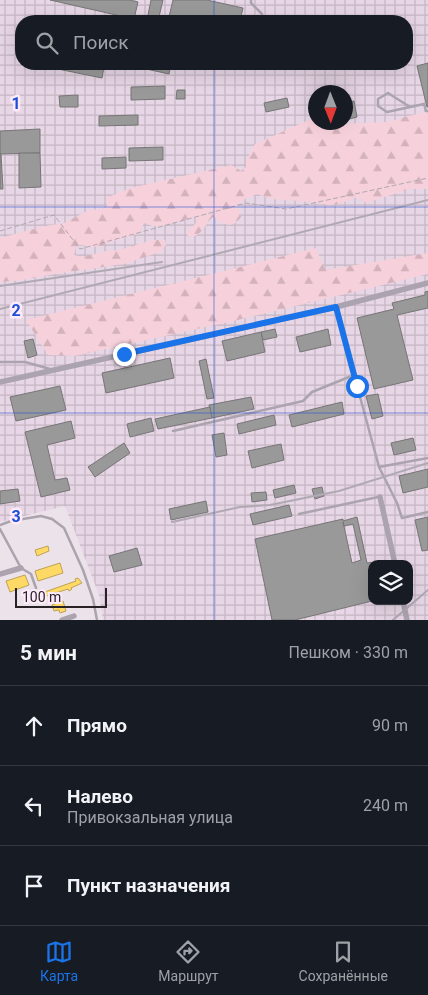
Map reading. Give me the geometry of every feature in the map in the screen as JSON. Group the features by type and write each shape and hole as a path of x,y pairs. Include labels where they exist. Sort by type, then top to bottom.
{"street":[{"path":"0,382 336,307 428,283"},
{"path":"380,497 394,560"},
{"path":"0,574 21,568"},
{"path":"404,605 407,620"},
{"path":"62,620 74,616"}],"lane":[{"path":"251,0 251,3 262,15"},
{"path":"410,107 388,93 378,99 378,106 387,112 424,104 426,111 428,111"},
{"path":"336,307 379,467 402,518 428,512"},
{"path":"0,362 25,362 55,370"},
{"path":"173,431 304,402 312,392 354,375"},
{"path":"379,467 428,458"},
{"path":"299,514 380,497"},
{"path":"0,525 11,521 41,516 52,519 64,528 83,570 93,599 96,620"},
{"path":"0,529 21,568 31,574 36,588"}],"path":[{"path":"0,231 54,215 80,249 246,203 286,209 428,178"}],"shaded area":[{"path":"0,0 428,0 428,620 103,620 99,595 65,506 0,522"}],"green space":[{"path":"428,111 428,189 410,189 366,203 357,197 339,204 329,205 271,199 257,194 237,204 241,217 231,225 224,224 213,217 197,235 188,237 187,232 197,222 195,217 162,226 152,226 144,223 138,234 102,246 80,245 76,247 74,255 83,257 106,251 120,250 152,240 165,240 166,245 160,252 124,264 0,282 0,238 64,223 89,210 102,209 107,207 106,198 131,188 231,165 241,171 246,167 246,161 255,144 308,120 308,130 353,130 353,124 387,122"},
{"path":"316,248 325,270 428,253 428,274 233,321 74,356 48,355 26,320"}],"building: Жильё":[{"path":"48,546 49,551 37,556 35,550"},
{"path":"60,563 63,573 38,581 35,571"},
{"path":"25,575 29,585 10,592 6,581"},
{"path":"78,578 82,583 71,588 69,591 68,589 37,599 36,595 76,581 75,579"},
{"path":"63,601 66,611 60,613 59,610 54,611 52,605"}],"building: Промзона":[{"path":"50,0 130,0 138,2 135,15 116,15"},
{"path":"151,0 163,0 159,15 148,15"},
{"path":"173,0 207,0 243,8 241,15 169,15"},
{"path":"428,63 428,107 427,107 417,66"},
{"path":"63,70 103,70 102,78"},
{"path":"151,70 170,70 169,74"},
{"path":"165,86 165,99 131,100 131,87"},
{"path":"177,90 185,90 185,99 176,99"},
{"path":"78,95 78,107 60,107 59,96"},
{"path":"287,98 289,107 266,112 264,103"},
{"path":"353,101 357,117 353,118"},
{"path":"138,115 138,125 99,126 99,116"},
{"path":"40,129 40,153 0,154 0,131"},
{"path":"163,147 163,160 129,161 129,148"},
{"path":"19,153 40,153 41,187 19,188"},
{"path":"1,154 3,189 0,189"},
{"path":"126,157 126,168 102,169 102,158"},
{"path":"428,291 428,308 397,315 413,380 374,389 357,318 394,309 392,303 425,295 425,292"},
{"path":"275,329 277,337 263,340 261,332"},
{"path":"328,329 331,345 300,352 296,337"},
{"path":"261,332 265,352 227,361 222,341"},
{"path":"33,339 37,355 28,358 24,341"},
{"path":"170,358 174,378 106,393 102,373"},
{"path":"206,359 214,398 207,399 199,361"},
{"path":"60,386 66,410 16,421 10,397"},
{"path":"378,394 383,416 372,419 366,396"},
{"path":"251,397 254,409 212,418 209,405"},
{"path":"342,402 344,414 292,427 289,415"},
{"path":"210,407 212,418 158,429 155,419"},
{"path":"274,415 276,425 239,434 237,424"},
{"path":"151,418 154,431 130,437 127,424"},
{"path":"71,421 75,438 47,445 55,480 67,478 70,490 41,497 25,432"},
{"path":"224,433 227,455 216,457 212,435"},
{"path":"413,438 416,450 394,455 391,443"},
{"path":"124,443 130,453 95,477 88,467"},
{"path":"281,444 284,460 252,468 248,451"},
{"path":"428,469 428,487 403,493 399,476"},
{"path":"294,485 296,493 275,498 273,490"},
{"path":"322,487 324,496 315,499 312,489"},
{"path":"18,489 20,501 0,504 0,491"},
{"path":"266,492 267,500 252,502 251,493"},
{"path":"206,501 208,512 171,520 169,509"},
{"path":"289,505 292,516 253,525 250,514"},
{"path":"357,517 368,563 368,602 295,620 272,620 255,539 343,519 343,521","holes":["343,522 344,526 353,524 361,560 352,563"]},
{"path":"428,517 428,550 422,551 415,520"},
{"path":"137,548 142,565 114,572 109,556"}],"railway":[{"path":"0,309 428,200"},
{"path":"0,286 162,262"},
{"path":"172,522 240,507 270,505 339,491 428,463"},
{"path":"393,620 428,590"}],"route":[{"path":"124,354 336,307 357,386"}]}
